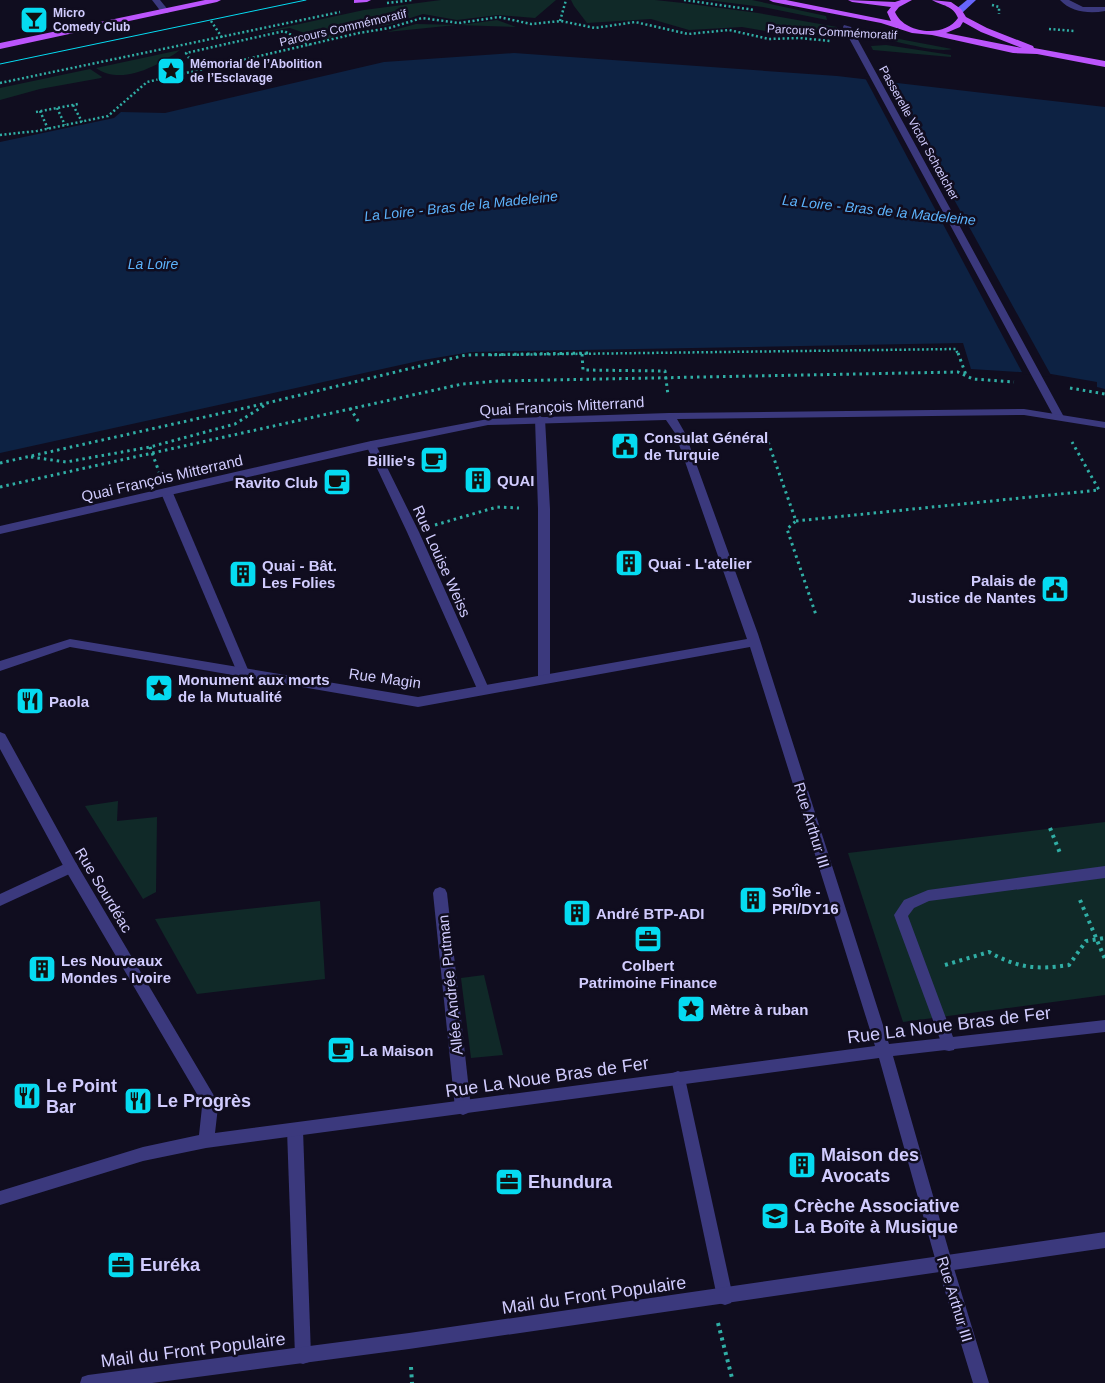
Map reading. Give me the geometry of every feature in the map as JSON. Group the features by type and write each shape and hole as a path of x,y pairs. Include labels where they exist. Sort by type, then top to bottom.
{"main road":[{"path":"0,46 217,0"},
{"path":"359,1 368,0"},
{"path":"772,0 882,21 909,29 1013,50 1037,51 1105,64"},
{"path":"852,0 896,5 908,0"},
{"path":"936,0 948,4 960,15 1037,51"},
{"path":"934,33 954,28 960,24 960,15 972,0"},
{"path":"896,5 891,12 892,18 899,25 909,29"}],"street":[{"path":"156,0 165,11"},
{"path":"1064,0 1076,8 1088,10 1105,9"},
{"name":"Passerelle Victor Schœlcher","path":"846,27 1059,417"},
{"name":"Quai François Mitterrand","path":"0,530 371,445 488,422 669,416 1024,412 1105,425"},
{"name":"Rue Arthur III","path":"669,416 680,433 754,642 884,1051 944,1262 981,1383"},
{"path":"540,419 544,509 544,680"},
{"name":"Rue Louise Weiss","path":"371,445 413,532 484,691"},
{"path":"167,492 243,672"},
{"name":"Rue Magin","path":"0,666 70,643 418,702 754,642"},
{"name":"Rue Sourdéac","path":"0,737 71,867 208,1099 210,1107 206,1141"},
{"path":"0,900 71,867"},
{"path":"950,1045 901,914 909,904 928,896 1105,872"},
{"name":"Allée Andrée Putman","path":"440,893 463,1108"},
{"name":"Rue La Noue Bras de Fer","path":"0,1198 143,1154 206,1141 884,1051 1105,1026"},
{"path":"678,1078 718,1297"},
{"path":"295,1130 303,1356"},
{"name":"Mail du Front Populaire","path":"88,1383 303,1356 1105,1240"}],"path":[{"path":"385,4 412,0"},
{"path":"560,21 566,0"},
{"path":"0,83 340,12"},
{"name":"Parcours Commémoratif","path":"0,135 22,131 37,131 109,116 146,82 359,33 389,28 420,19 459,23 499,17 531,24 560,21 595,28 635,22 688,34 729,30 769,39 800,38 856,43"},
{"path":"1044,28 1078,30"},
{"path":"196,70 186,53 224,42 284,31 310,45"},
{"path":"36,112 78,104"},
{"path":"73,105 82,122"},
{"path":"57,108 65,125"},
{"path":"40,112 48,129"},
{"path":"0,463 268,403 466,355 956,349 966,376"},
{"path":"582,354 583,370 665,371 669,416"},
{"path":"1042,384 1105,394"},
{"path":"29,456 66,462 150,447 235,424 268,403"},
{"path":"761,416 796,521"},
{"path":"816,615 787,529 796,521 1099,490 1059,417"},
{"path":"413,532 497,507 544,509"},
{"path":"923,972 989,952 1009,963 1039,970 1069,965 1086,940 1105,938"},
{"path":"718,1297 732,1378"}],"green space":[{"path":"441,0 556,0 535,18 498,15 457,20 423,14 388,25 351,31 325,40 290,28 258,33 364,10"},
{"path":"571,0 655,0 683,3 758,13 837,27 837,34 788,35 742,27 689,30 651,19 587,23"},
{"path":"707,0 752,0 826,16 827,20 763,7"},
{"path":"497,20 516,27 456,25 387,32 416,24 460,25"},
{"path":"862,32 952,49 934,49 864,37"},
{"path":"886,45 951,55 951,57 873,50 871,46"},
{"path":"180,50 161,62 139,72 117,75 106,73 96,68"},
{"path":"90,69 102,77 40,89 0,100 0,88"},
{"path":"118,801 117,821 157,817 156,892 143,899 85,806"},
{"path":"1105,822 1105,995 903,1022 848,853"},
{"path":"320,901 325,979 197,994 155,919"},
{"path":"484,975 503,1055 471,1058 461,978"}],"water":[{"name":"La Loire","path":"514,53 837,76 1105,107 1105,389 1097,387 1097,382 1051,374 971,369 963,343 471,352 423,360 0,453 0,142 114,118 121,112 165,113 384,62"}],"pier":[{"path":"864,76 887,78 1052,377 1023,374"}],"tram line":[{"path":"0,64 306,0"}],"place":[{"name":"Micro Comedy Club","path":"34,20"},
{"name":"Mémorial de l’Abolition de l’Esclavage","path":"171,71"},
{"name":"Consulat Général de Turquie","path":"625,446"},
{"name":"Billie's","path":"434,460"},
{"name":"QUAI","path":"478,480"},
{"name":"Ravito Club","path":"337,482"},
{"name":"Quai - L'atelier","path":"629,563"},
{"name":"Quai - Bât. Les Folies","path":"243,574"},
{"name":"Palais de Justice de Nantes","path":"1055,589"},
{"name":"Monument aux morts de la Mutualité","path":"159,688"},
{"name":"Paola","path":"30,701"},
{"name":"So'Île - PRI/DY16","path":"753,900"},
{"name":"André BTP-ADI","path":"577,913"},
{"name":"Colbert Patrimoine Finance","path":"648,939"},
{"name":"Les Nouveaux Mondes - Ivoire","path":"42,969"},
{"name":"Mètre à ruban","path":"691,1009"},
{"name":"La Maison","path":"341,1050"},
{"name":"Le Point Bar","path":"27,1096"},
{"name":"Le Progrès","path":"138,1101"},
{"name":"Maison des Avocats","path":"802,1165"},
{"name":"Ehundura","path":"509,1182"},
{"name":"Crèche Associative La Boîte à Musique","path":"775,1216"},
{"name":"Euréka","path":"121,1265"}],"water label":[{"name":"La Loire - Bras de la Madeleine","path":"461,206"},
{"name":"La Loire - Bras de la Madeleine","path":"879,210"}]}
